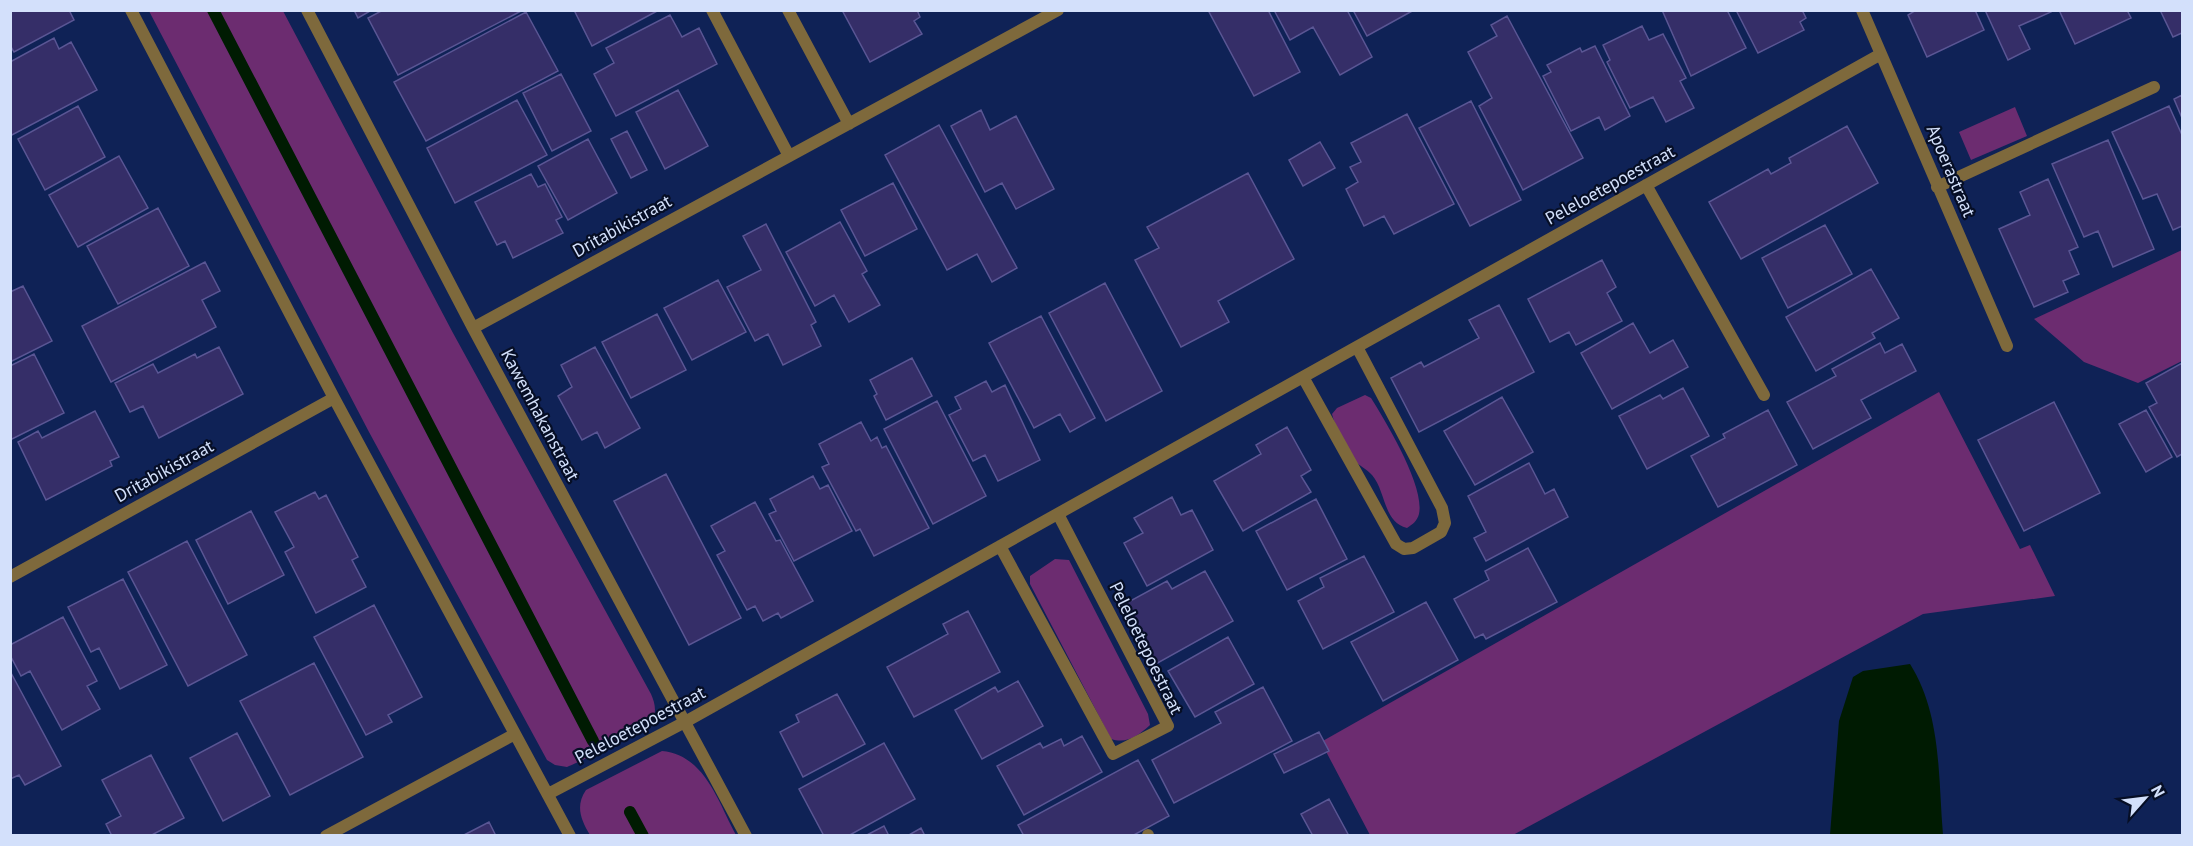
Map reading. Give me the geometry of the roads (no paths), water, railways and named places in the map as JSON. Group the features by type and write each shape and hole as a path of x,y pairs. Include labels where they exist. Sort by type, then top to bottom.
{"street":[{"path":"131,10 334,398 570,836"},
{"name":"Kawemhakanstraat","path":"307,10 473,328 746,836"},
{"path":"712,10 789,156"},
{"path":"788,10 849,124"},
{"name":"Dritabikistraat","path":"473,328 1058,10"},
{"name":"Apoerastraat","path":"1862,10 2007,346"},
{"name":"Peleloetepoestraat","path":"549,794 685,722 1881,54"},
{"path":"1937,187 2154,87"},
{"path":"1646,185 1764,396"},
{"path":"1303,377 1396,544 1404,549 1422,543 1441,532 1445,523 1442,507 1357,347"},
{"name":"Dritabikistraat","path":"11,576 334,398"},
{"name":"Peleloetepoestraat","path":"1000,546 1113,754 1168,726 1058,514"},
{"path":"326,836 515,734"}],"waterway":[{"path":"213,10 593,741"},
{"path":"630,812 643,836"}]}
